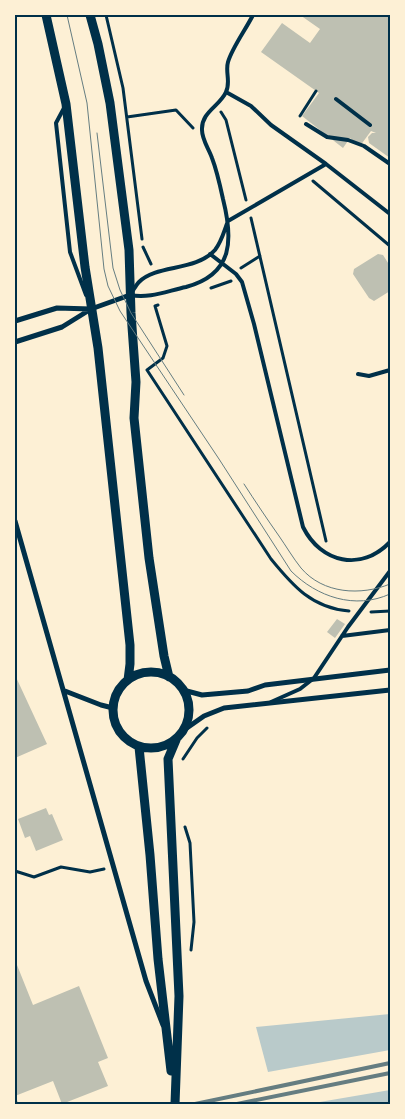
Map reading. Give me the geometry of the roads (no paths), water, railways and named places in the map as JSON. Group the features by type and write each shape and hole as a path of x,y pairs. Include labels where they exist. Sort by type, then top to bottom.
{"street":[{"path":"46,15 66,104 91,309 98,348 130,645 128,680"},
{"path":"90,15 110,103 128,250 136,382 134,418 138,460 149,558 169,677"},
{"path":"15,342 62,328 91,309 130,295"},
{"path":"15,321 57,308 91,309"},
{"path":"15,521 146,981 166,1032"},
{"path":"183,690 202,694 248,691 266,685 390,670"},
{"path":"176,740 152,749 139,747 127,741 119,732 114,720 113,708 115,697 120,688 128,680 148,672 159,673 169,677 183,690 188,699 188,720 184,730"},
{"path":"174,1091 179,996 168,759 176,740 184,730 204,716 224,708 390,690"},
{"path":"64,691 113,708"},
{"path":"139,747 166,1032 175,1104"}],"lane":[{"path":"253,15 228,64 229,82 226,92 202,123 202,130 217,172 228,221 228,251 222,264 210,276 194,284 154,295 141,297 130,295 140,281 152,274 181,268 210,254 221,240 228,221 326,164"},
{"path":"226,92 251,106 271,125 326,164 390,214"},
{"path":"336,100 370,125"},
{"path":"66,104 56,123 70,252 91,309"},
{"path":"306,124 327,137 348,140 364,146 390,164"},
{"path":"210,254 236,274 242,282 246,293 303,528 309,539 318,548 330,555 346,560 359,560 378,553 390,542"},
{"path":"358,374 370,376 390,370"},
{"path":"269,702 300,689 314,678 390,571"},
{"path":"342,636 390,630"}],"tram line":[{"path":"67,15 87,103 104,269 108,286 120,311 291,571 313,588 337,598 363,601 377,599 390,594"},
{"path":"97,133 113,268 120,290 131,313 184,395"},
{"path":"244,484 295,560 310,577 331,588 343,590 367,590 390,584"}],"railway":[{"path":"195,1104 390,1063"},
{"path":"237,1104 390,1073"}]}
